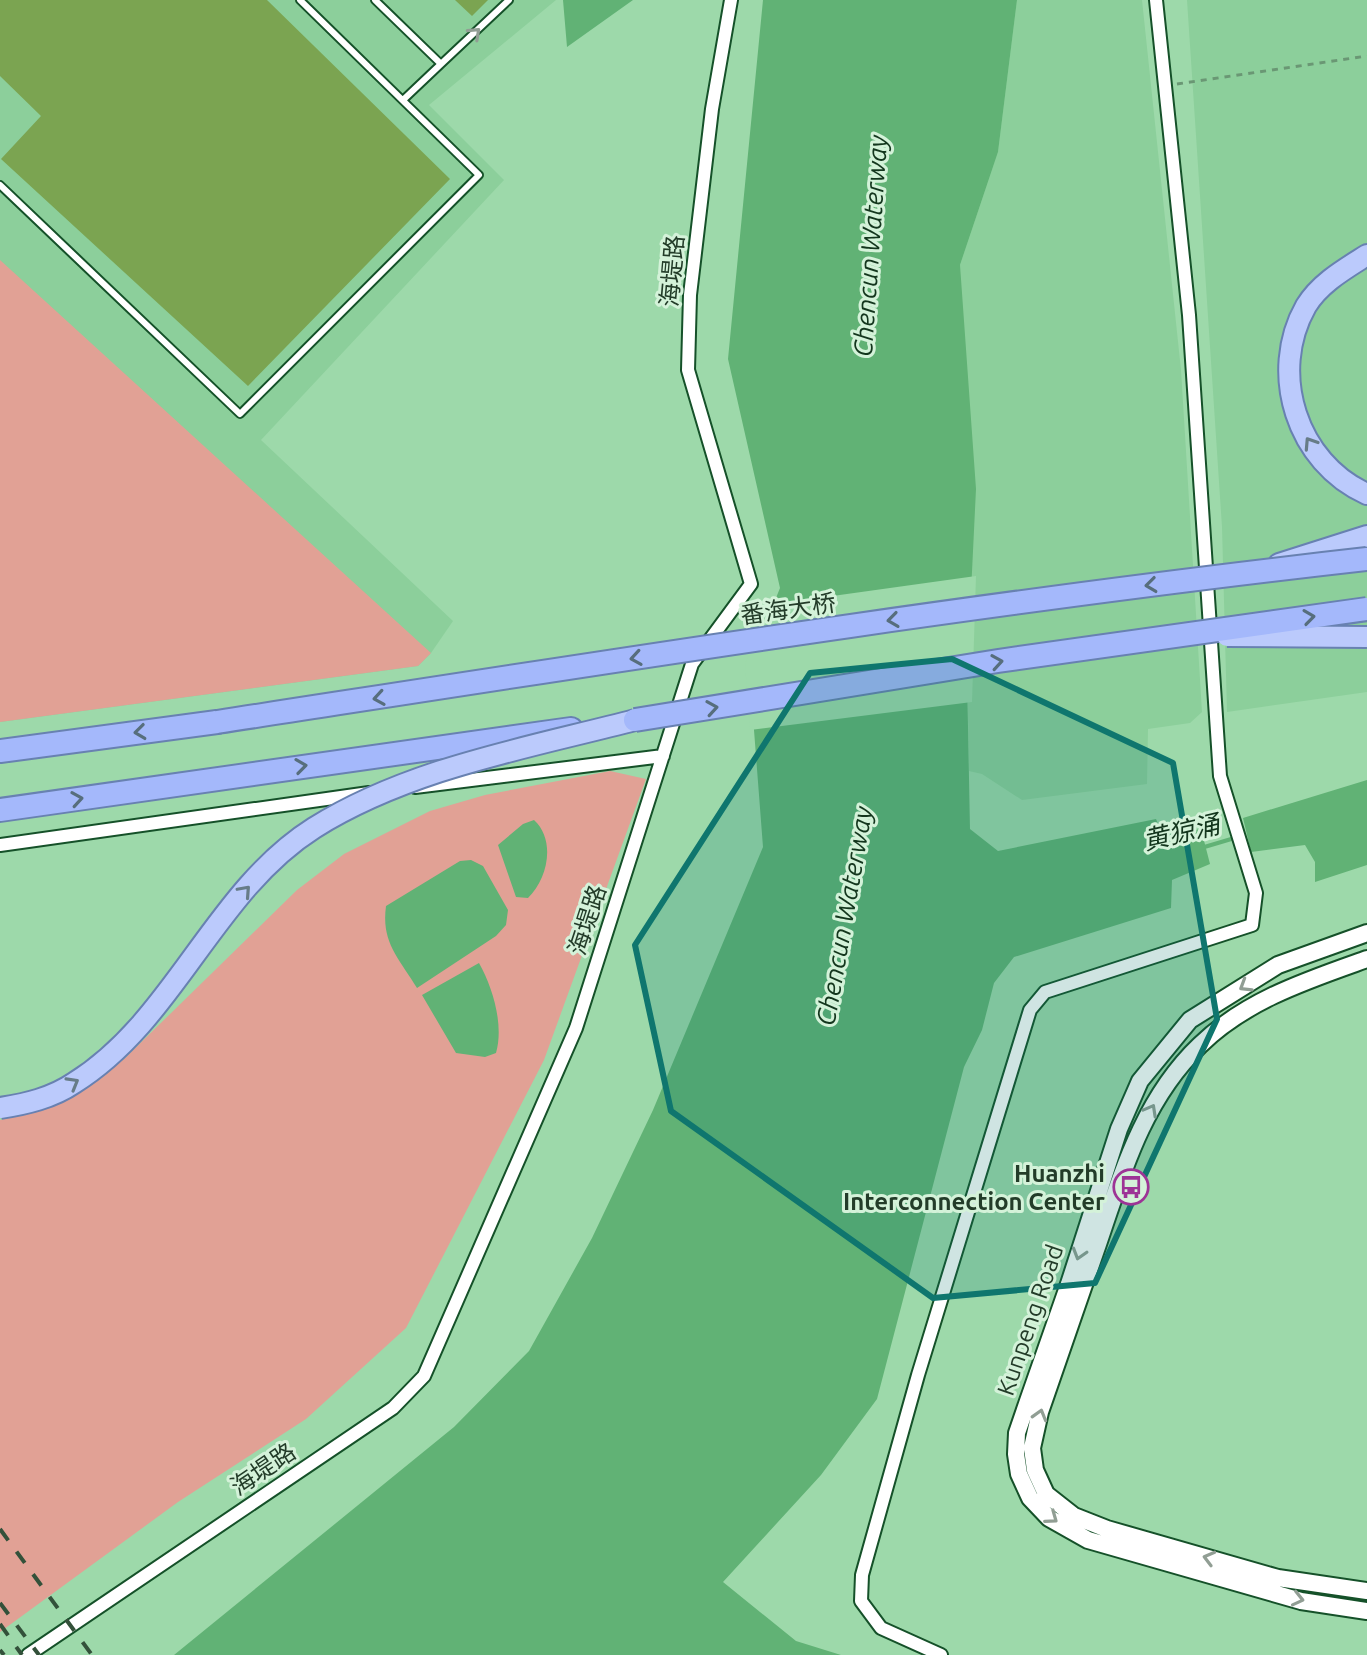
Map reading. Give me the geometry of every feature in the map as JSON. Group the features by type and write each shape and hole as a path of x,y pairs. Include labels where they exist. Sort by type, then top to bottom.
{"highway":[{"name":"番海大桥","path":"0,751 217,722 789,635 1254,571 1367,559"},
{"path":"0,810 635,720 1171,636 1367,609"}],"main road":[{"path":"1367,255 1333,276 1307,304 1294,336 1289,375 1293,407 1306,441 1328,467 1353,488 1367,494"},
{"path":"1254,571 1367,536"},
{"path":"1171,636 1367,637"},
{"path":"0,1108 32,1103 72,1085 101,1065 125,1043 158,1004 240,895 276,857 313,829 404,784 635,720"}],"street":[{"name":"海堤路","path":"28,1655 393,1408 424,1376 576,1028 692,664 751,584 688,370 690,295 712,109 731,0"},
{"path":"941,1655 881,1628 861,1601 862,1575 918,1375 1030,1010 1045,992 1252,925 1255,889 1223,785 1203,542 1189,315 1156,0"},
{"path":"0,845 317,800 663,756"},
{"name":"Kunpeng Road","path":"1367,933 1287,962 1190,1020 1140,1081 1119,1129 1024,1411 1017,1433 1016,1454 1019,1474 1030,1498 1049,1518 1088,1540 1301,1601 1367,1611"},
{"name":"Kunpeng Road","path":"1367,959 1295,985 1240,1014 1199,1045 1154,1103 1135,1139 1040,1412 1032,1448 1035,1470 1046,1494 1074,1516 1107,1529 1278,1578 1367,1591"}],"lane":[{"path":"0,185 240,414 479,175 300,0"},
{"path":"403,100 509,0"},
{"path":"377,1 441,64"},
{"path":"1287,962 1295,985"}],"path":[{"path":"1166,86 1367,56"}],"highlighted area":[{"path":"952,659 1173,763 1217,1019 1095,1283 933,1298 671,1111 635,945 810,673"}],"shaded area":[{"path":"0,0 556,0 429,105 504,180 261,440 453,621 418,666 0,722"},
{"path":"1017,0 1142,0 1181,370 1202,712 1190,723 1148,729 1147,784 1022,800 982,774 969,771 960,265 998,152"},
{"path":"1187,0 1367,0 1367,692 1227,712 1222,527"},
{"path":"0,260 431,653 418,666 0,722"},
{"path":"610,771 646,779 544,1060 406,1328 306,1419 178,1502 0,1632 0,1120 43,1109 81,1091 124,1059 297,890 344,854 430,811 485,795"}],"water":[{"path":"563,0 633,0 567,47"},
{"name":"Chencun Waterway","path":"763,0 1017,0 998,152 960,265 976,489 967,675 970,829 998,851 1156,819 1163,835 1201,829 1210,864 1172,880 1171,908 1014,957 994,983 982,1030 964,1067 877,1399 821,1475 723,1582 796,1641 841,1655 174,1655 454,1427 529,1351 592,1238 653,1110 763,847 749,665 780,588 728,359"},
{"path":"1367,780 1367,865 1315,882 1315,862 1305,845 1251,852 1243,818"},
{"path":"534,820 545,838 547,859 535,890 528,898 516,897 498,845 523,824"},
{"path":"471,860 483,866 508,910 506,925 496,936 417,988 389,940 386,906 460,861"},
{"path":"479,963 493,995 499,1031 496,1053 485,1057 456,1053 422,995"}],"pier":[{"path":"976,576 972,702 750,730 745,664 768,605"}],"building":[{"path":"0,0 267,0 450,179 248,386 1,159 41,116 0,76"},
{"path":"455,0 488,0 472,16"}],"waterway":[{"name":"黄猄涌","path":"1201,848 1238,837"}],"railway":[{"path":"0,1529 92,1655"},
{"path":"0,1603 39,1655"},
{"path":"0,1624 22,1655"},
{"path":"0,1650 4,1655"}],"place":[{"name":"Huanzhi Interconnection Center","path":"1131,1187"}]}
